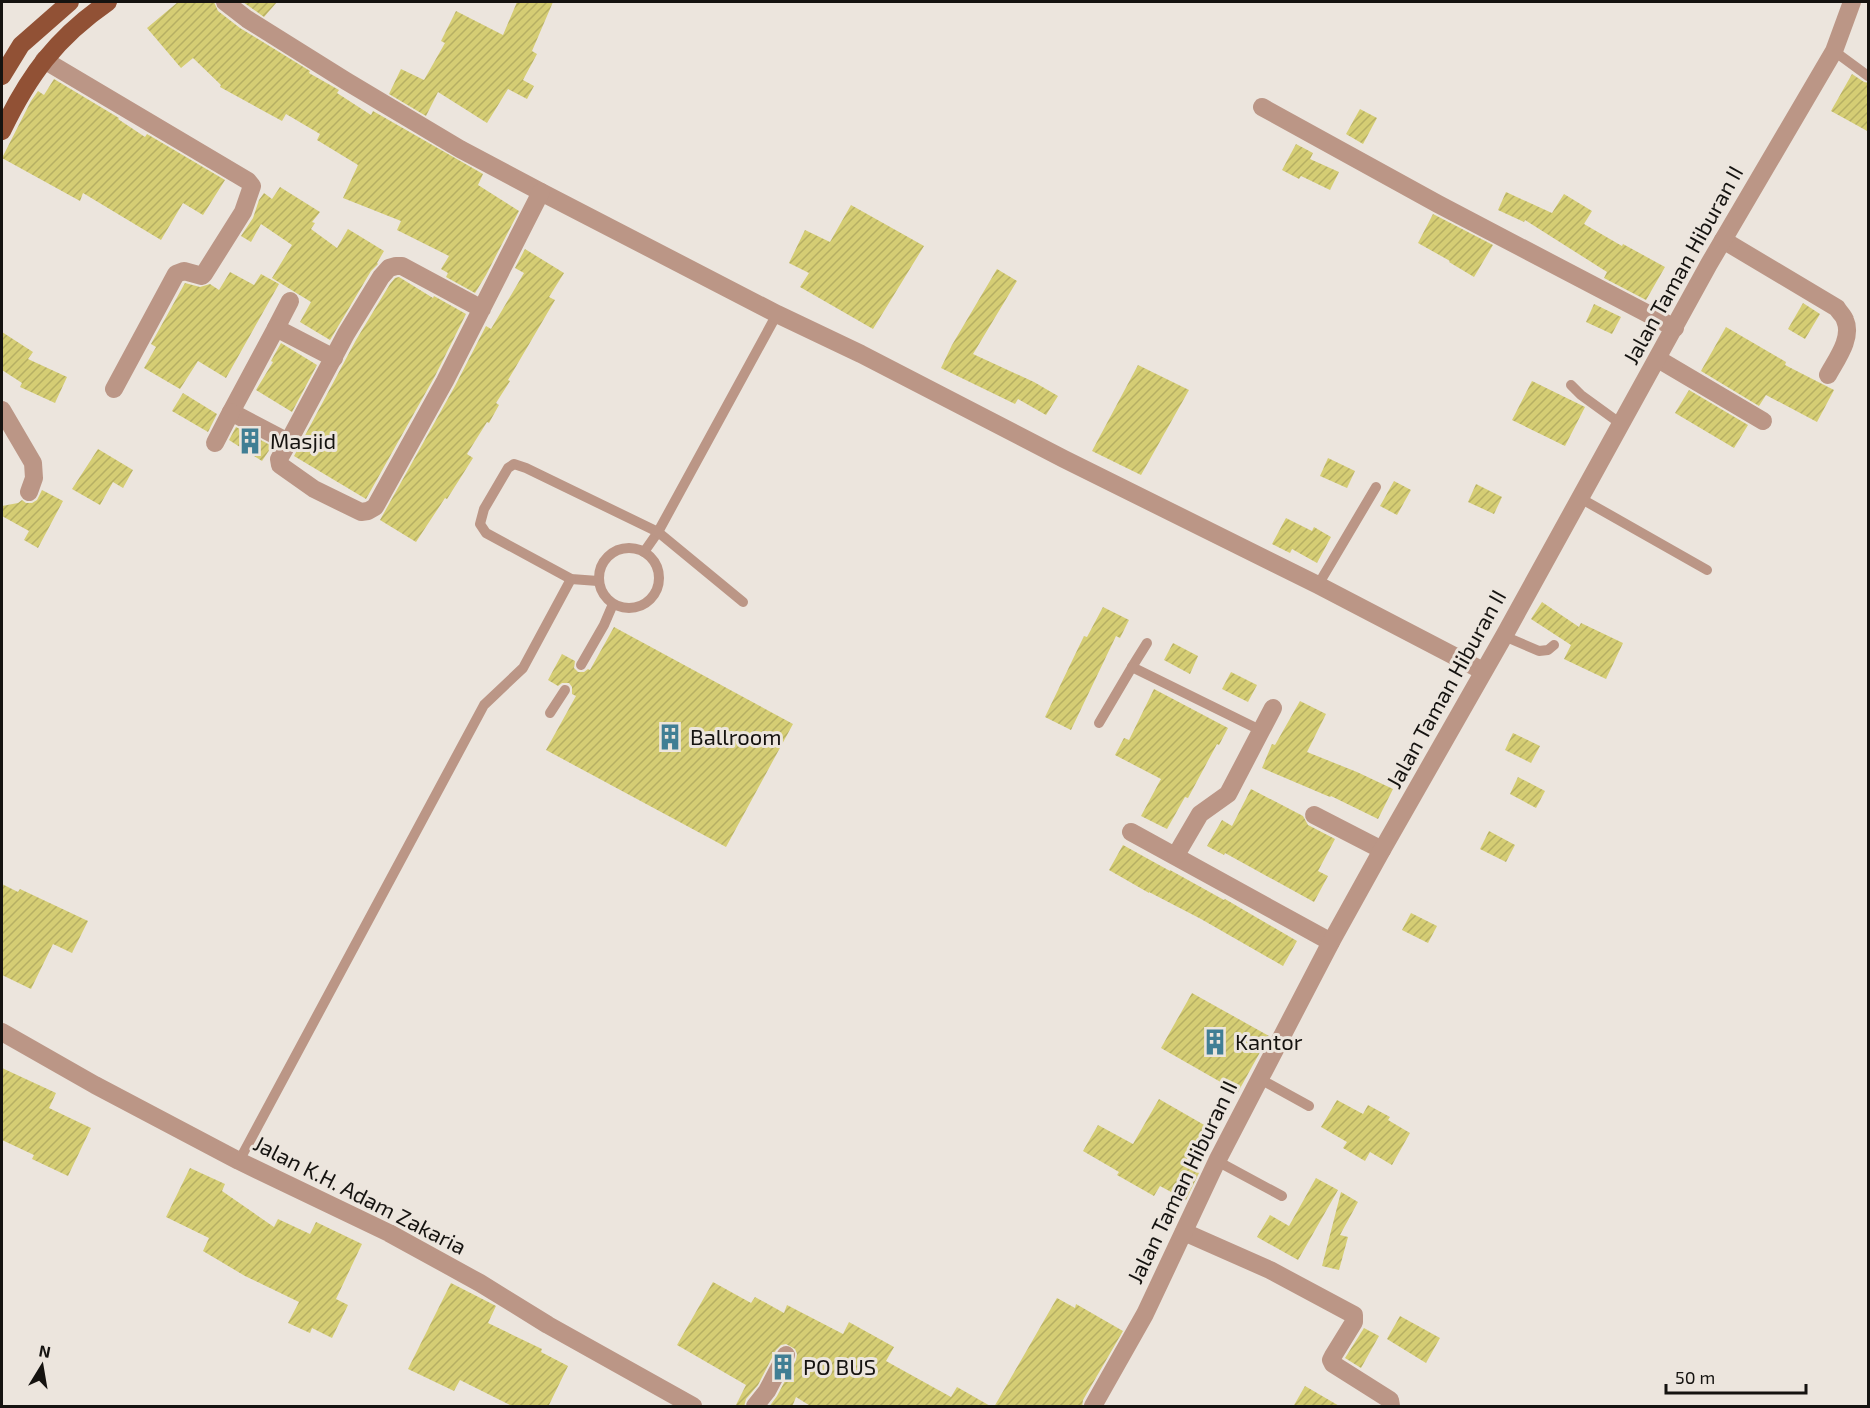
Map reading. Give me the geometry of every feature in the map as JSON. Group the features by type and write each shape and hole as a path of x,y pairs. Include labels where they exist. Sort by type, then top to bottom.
{"main road":[{"path":"2,76 21,45 70,2"},
{"path":"2,131 13,108 44,60 69,33 108,2"}],"street":[{"path":"225,2 247,19 346,81 460,149 777,314 861,354 1064,459 1318,585 1483,671"},
{"name":"Jalan Taman Hiburan II","path":"1094,1407 1145,1314 1217,1161 1382,850 1455,724 1723,240 1839,55 1852,2"},
{"path":"44,60 248,181 252,186 235,227 202,276 187,271 180,271 176,274 114,389"},
{"path":"1262,107 1438,204 1675,328"},
{"path":"482,309 402,266 389,268 334,358 279,459 280,465 315,489 361,512 372,510 430,410 482,309 541,192"},
{"path":"1723,240 1836,308 1845,320 1847,329 1844,347 1828,375"},
{"path":"215,443 290,301"},
{"path":"276,328 334,358"},
{"path":"1658,359 1762,421"},
{"path":"2,410 33,463 34,478 29,492"},
{"path":"231,412 288,442"},
{"path":"1176,855 1200,814 1228,794 1273,708"},
{"path":"1314,815 1382,850"},
{"path":"1131,832 1332,942"},
{"name":"Jalan K.H. Adam Zakaria","path":"2,1032 95,1085 239,1161 388,1233 480,1283 548,1325 693,1407"},
{"path":"1184,1232 1270,1270 1354,1315 1354,1322 1331,1360 1333,1364 1390,1400 1391,1407"},
{"path":"754,1407 767,1391 786,1355"}],"lane":[{"path":"1839,55 1865,74"},
{"path":"644,552 658,532 777,314"},
{"path":"1571,385 1621,424"},
{"path":"598,581 571,579 486,533 480,524 484,509 508,468 514,464 526,468 658,532 742,602"},
{"path":"1318,585 1376,487"},
{"path":"1580,498 1707,570"},
{"path":"626,548 644,552 652,558 659,576 659,585 655,594 649,601 632,609 622,608 606,599 598,581 599,572 608,556 617,550 626,548"},
{"path":"239,1161 484,705 523,668 571,579"},
{"path":"580,664 614,604"},
{"path":"1504,636 1539,651 1548,650 1554,645"},
{"path":"1100,723 1147,643"},
{"path":"1132,667 1262,731"},
{"path":"550,713 565,690"},
{"path":"1260,1079 1310,1106"},
{"path":"1217,1161 1282,1196"}],"building":[{"path":"178,2 214,2 218,11 240,28 339,90 337,93 371,115 373,111 483,174 478,185 519,211 475,293 446,277 448,273 441,269 449,256 397,230 401,221 343,198 358,165 317,140 320,134 286,114 282,121 220,87 221,85 193,58 181,68 147,28"},
{"path":"243,2 277,2 264,17"},
{"path":"517,2 553,2 532,51 537,54 523,80 534,86 527,99 508,89 487,123 438,92 426,116 389,94 401,69 424,80 445,43 441,41 456,11 503,35"},
{"path":"1852,74 1869,83 1869,132 1831,111"},
{"path":"54,79 119,118 145,137 147,134 225,180 203,215 183,203 161,240 83,193 80,201 2,158 31,101 38,91 44,95"},
{"path":"1360,109 1377,118 1363,144 1346,134"},
{"path":"1296,144 1313,153 1310,159 1339,172 1330,190 1282,170"},
{"path":"280,187 320,212 312,222 315,223 311,229 337,248 348,229 384,251 330,340 300,322 311,302 272,278 292,245 261,224 251,242 241,236 253,218 264,193 272,199"},
{"path":"1506,192 1552,213 1564,194 1592,211 1584,224 1665,267 1646,300 1604,278 1607,272 1525,220 1524,222 1498,210"},
{"path":"851,205 924,246 873,329 800,287 809,273 789,263 805,230 830,242"},
{"path":"1433,214 1493,245 1474,277 1418,243"},
{"path":"525,249 564,273 549,297 555,300 508,380 510,381 496,403 499,405 489,423 487,422 467,454 473,458 416,542 380,520 486,326 491,329 524,273 515,268"},
{"path":"997,269 1017,281 973,354 1034,382 1058,396 1046,415 1018,399 1015,404 941,368"},
{"path":"230,272 254,285 261,274 279,284 226,378 198,361 180,389 144,368 156,347 151,344 185,283 200,287 210,284 219,290"},
{"path":"399,277 433,298 434,296 466,314 435,376 366,499 294,456 356,340 390,284"},
{"path":"1803,303 1820,314 1805,339 1788,329"},
{"path":"1594,304 1621,317 1612,334 1586,322"},
{"path":"1726,327 1786,362 1785,365 1834,390 1817,422 1766,395 1759,406 1701,371"},
{"path":"2,332 33,352 28,359 67,377 55,403 20,387 22,383 2,370"},
{"path":"281,343 317,365 292,412 256,390 273,362 271,361"},
{"path":"1138,365 1189,390 1141,475 1092,451"},
{"path":"1532,381 1585,407 1565,446 1512,420"},
{"path":"1689,390 1748,425 1734,448 1675,413"},
{"path":"183,393 217,414 208,432 172,411"},
{"name":"Masjid","path":"236,427 272,446 262,461 229,440"},
{"path":"98,449 133,470 123,488 113,482 100,505 72,489"},
{"path":"1328,458 1355,471 1347,488 1320,476"},
{"path":"1394,481 1411,490 1397,515 1380,506"},
{"path":"1476,484 1502,497 1494,514 1468,502"},
{"path":"42,490 63,501 38,548 24,540 29,531 2,516 2,506 22,500 32,503 37,500"},
{"path":"1286,518 1312,531 1314,527 1331,537 1317,563 1292,549 1290,553 1272,544"},
{"path":"1542,602 1579,627 1581,623 1623,643 1606,679 1564,659 1571,645 1531,619"},
{"path":"1103,607 1129,620 1120,638 1116,636 1071,730 1045,717 1084,636 1087,637"},
{"name":"Ballroom","path":"614,627 793,724 726,847 546,750 576,696 572,694 572,687 569,683 562,683 558,686 548,680 562,654 575,661 574,668 578,672 590,670"},
{"path":"1173,643 1198,656 1190,674 1164,660"},
{"path":"1231,672 1257,685 1248,702 1222,689"},
{"path":"1154,689 1228,728 1188,798 1185,797 1167,829 1141,816 1161,779 1115,755 1124,738 1129,740"},
{"path":"1300,701 1326,714 1307,752 1393,789 1378,819 1331,796 1262,768 1272,744 1275,745"},
{"path":"1513,733 1540,746 1531,763 1505,750"},
{"path":"1518,777 1545,791 1536,808 1510,794"},
{"path":"1251,789 1303,816 1308,825 1335,839 1318,871 1328,876 1314,902 1225,853 1224,855 1207,846 1222,820 1232,826"},
{"path":"1489,831 1515,845 1506,862 1480,849"},
{"path":"1123,845 1225,899 1297,941 1283,966 1109,870"},
{"path":"2,884 18,892 20,889 88,921 72,953 53,944 31,989 2,975"},
{"path":"1411,913 1437,926 1428,943 1402,930"},
{"name":"Kantor","path":"1192,993 1269,1036 1238,1092 1161,1048"},
{"path":"2,1068 56,1093 49,1108 91,1128 68,1176 32,1159 34,1155 2,1140"},
{"path":"1159,1099 1206,1126 1184,1164 1199,1173 1186,1200 1160,1186 1154,1196 1117,1175 1119,1172 1083,1151 1098,1125 1133,1144"},
{"path":"1337,1100 1363,1114 1368,1105 1390,1117 1388,1120 1410,1133 1392,1165 1370,1152 1365,1161 1343,1148 1347,1142 1321,1127"},
{"path":"190,1168 225,1184 222,1191 274,1227 278,1219 310,1234 316,1222 362,1244 336,1299 348,1305 332,1338 312,1328 310,1333 288,1323 299,1302 245,1276 203,1251 209,1238 166,1217"},
{"path":"1316,1178 1338,1190 1298,1260 1257,1237 1270,1215 1289,1226"},
{"path":"1341,1192 1358,1202 1340,1235 1348,1237 1339,1270 1322,1266"},
{"path":"713,1282 751,1303 755,1297 784,1313 787,1305 843,1334 849,1322 894,1347 886,1361 951,1397 957,1387 992,1407 812,1407 796,1397 792,1407 769,1407 796,1360 795,1349 786,1344 776,1350 758,1385 746,1399 744,1407 735,1407 746,1385 677,1345"},
{"path":"451,1283 496,1306 488,1323 542,1349 541,1352 568,1366 548,1407 514,1407 460,1380 454,1391 408,1369"},
{"path":"1057,1298 1075,1308 1076,1304 1123,1331 1083,1400 1082,1407 994,1407"},
{"path":"1400,1316 1440,1338 1426,1363 1387,1339"},
{"path":"1364,1328 1379,1336 1361,1368 1345,1358"},
{"path":"1305,1386 1341,1407 1293,1407"}],"place":[{"name":"Masjid","path":"250,441"},
{"name":"Ballroom","path":"670,737"},
{"name":"Kantor","path":"1215,1042"},
{"name":"PO BUS","path":"783,1367"}]}
